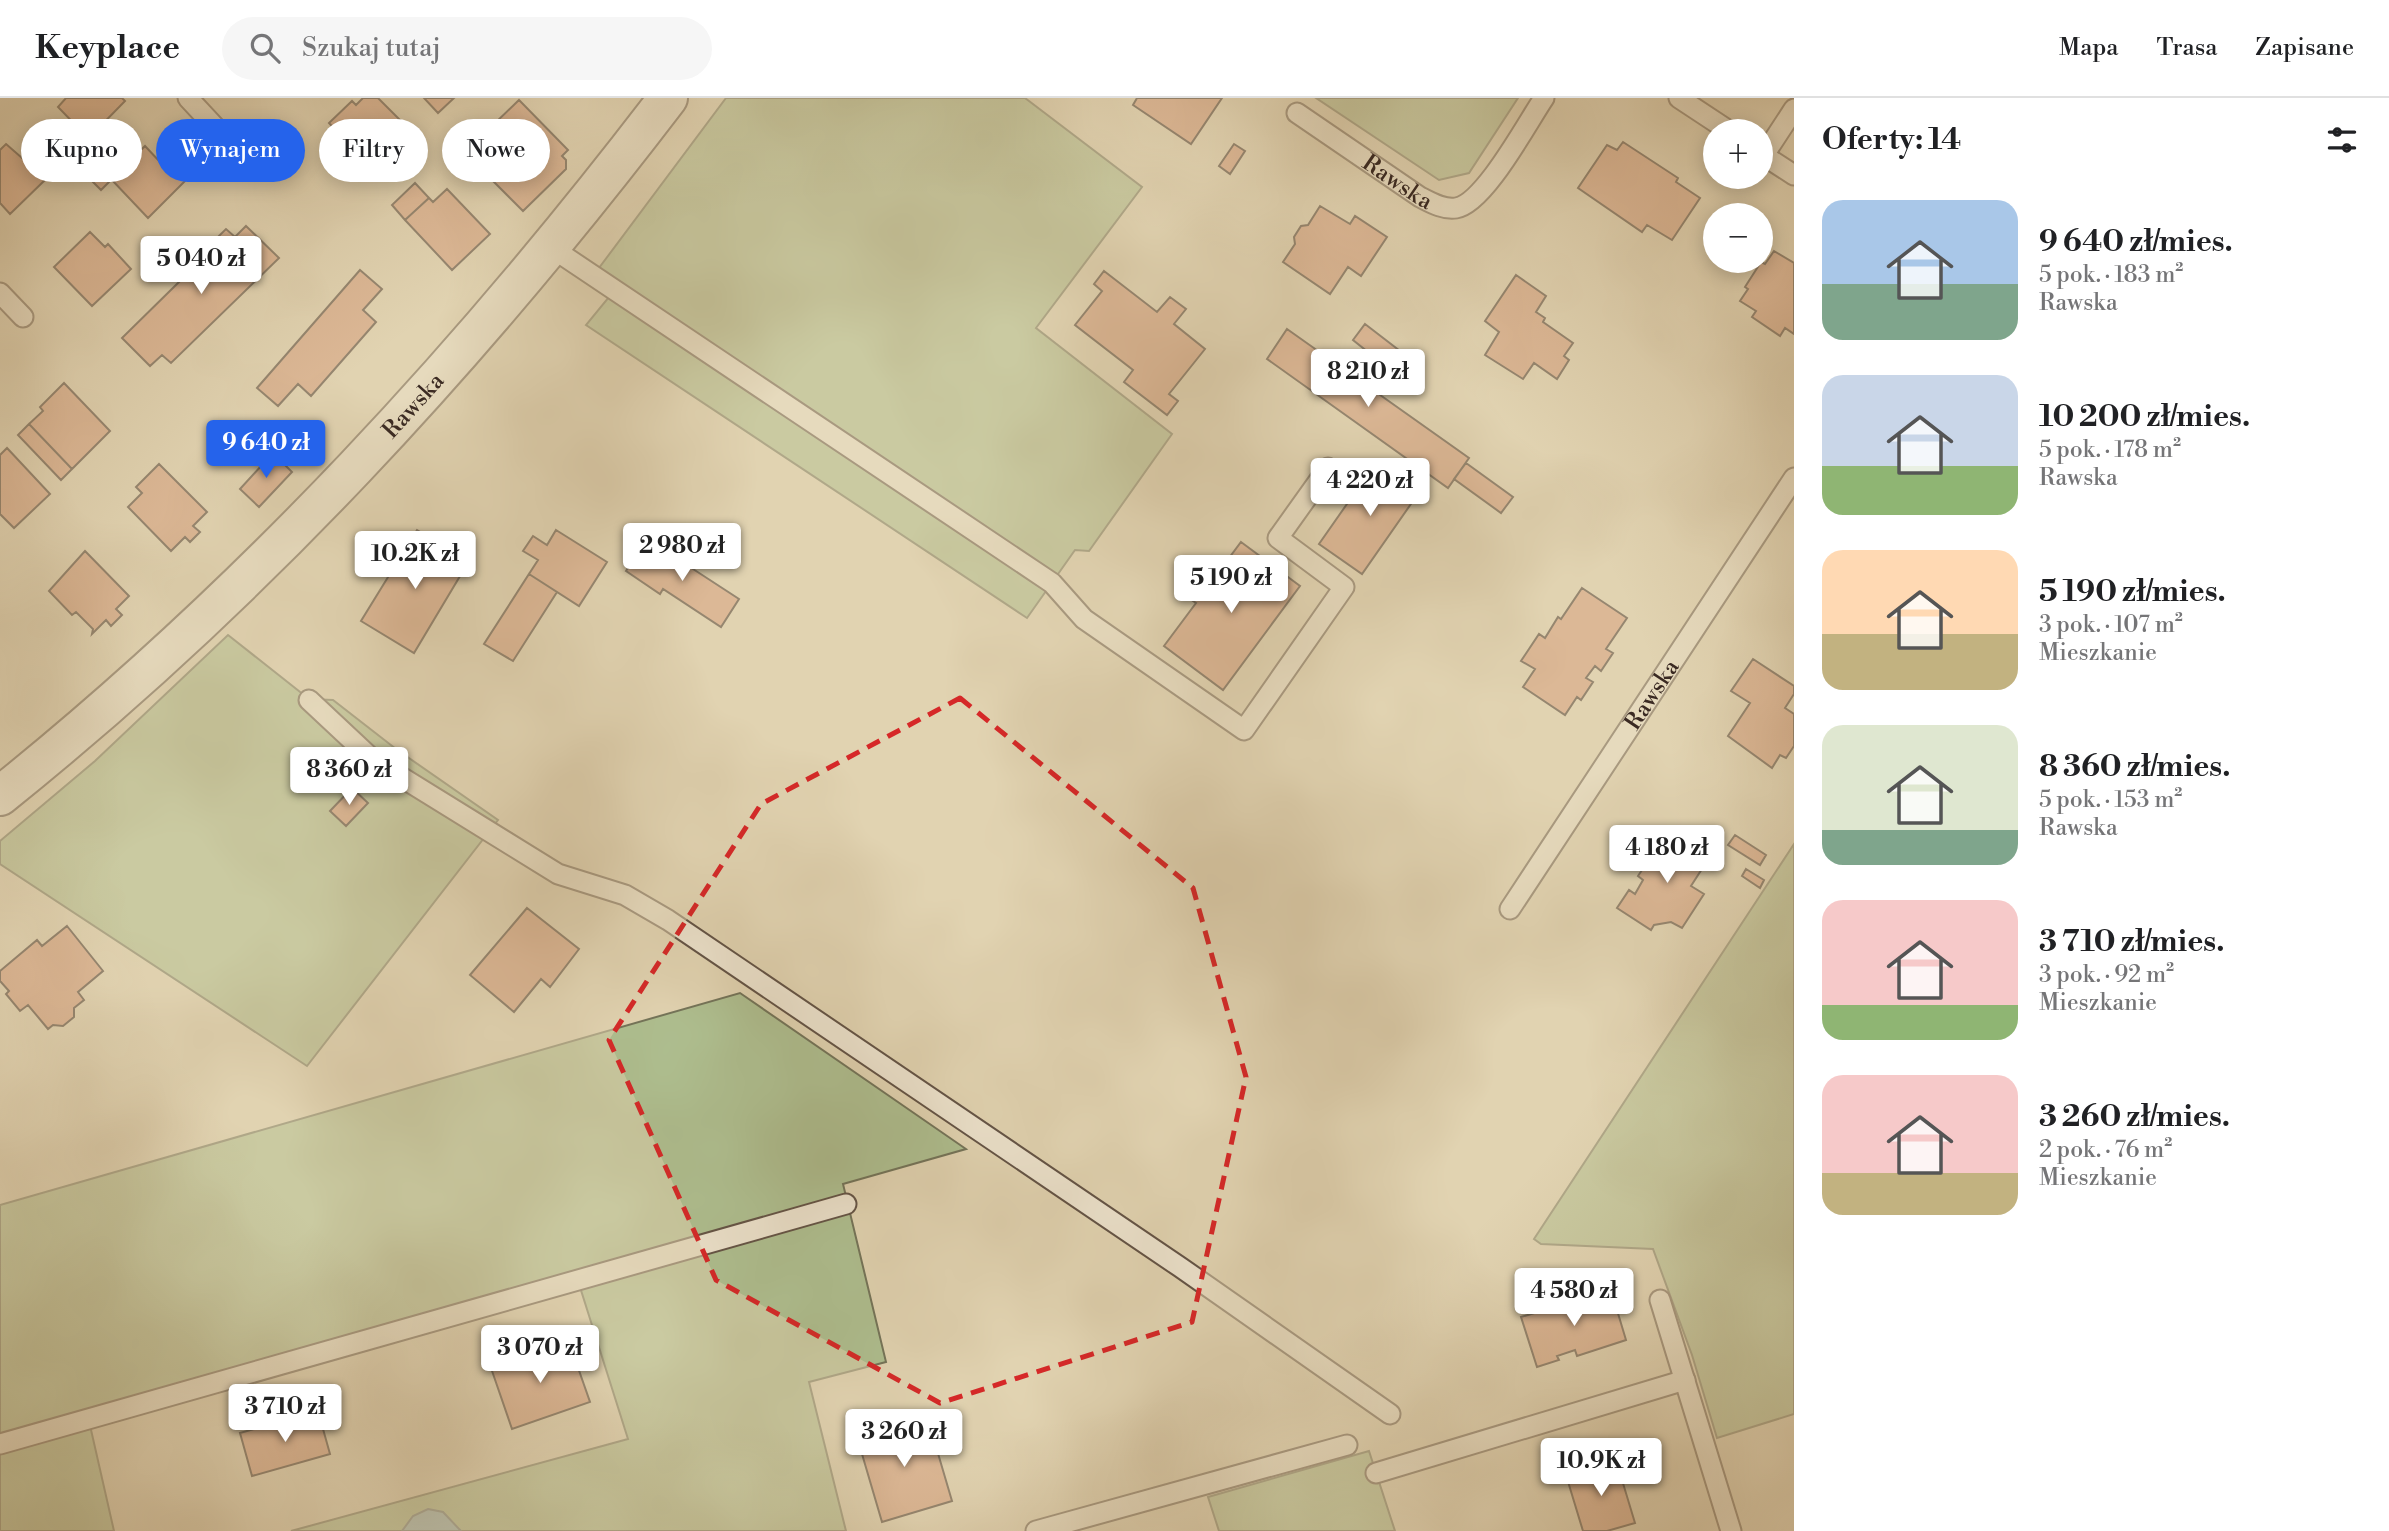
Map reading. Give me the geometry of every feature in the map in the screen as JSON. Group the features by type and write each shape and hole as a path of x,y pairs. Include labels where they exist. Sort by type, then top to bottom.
{"street":[{"name":"Rawska","path":"0,796 98,717 245,582 411,408 552,248 668,98"}],"lane":[{"path":"188,98 208,119"},
{"name":"Rawska","path":"1297,113 1420,197 1440,207 1456,208 1471,201 1487,183 1544,98"},
{"path":"1679,98 1711,119"},
{"path":"1773,139 1794,109"},
{"path":"1773,161 1794,175"},
{"path":"552,248 1052,583 1084,619 1244,730 1344,587 1278,538 1328,468"},
{"path":"0,293 23,317"},
{"name":"Rawska","path":"1510,909 1794,478"},
{"path":"309,699 372,759 558,874 625,895 668,920 1180,1267 1390,1413"},
{"path":"0,1444 846,1204"},
{"path":"1660,1300 1731,1531"},
{"path":"1376,1473 1685,1380"},
{"path":"1036,1531 1347,1445"}],"highlighted area":[{"path":"960,698 1193,888 1246,1077 1192,1322 940,1403 716,1280 609,1040 761,804"}],"green space":[{"path":"726,98 1025,98 1142,187 1036,328 1172,434 1089,551 1075,550 1027,618 586,325 614,291 593,276"},
{"path":"1316,98 1518,98 1469,173 1439,180"},
{"path":"228,635 309,699 333,700 396,749 498,820 307,1066 0,864 0,841 95,761"},
{"path":"1794,844 1794,1414 1717,1438 1692,1355 1653,1249 1541,1244 1534,1239"},
{"path":"740,993 966,1149 843,1184 886,1362 809,1382 846,1531 291,1531 628,1439 579,1284 89,1421 114,1531 0,1531 0,1205"},
{"path":"1369,1451 1395,1531 1219,1531 1208,1497"}],"water":[{"path":"428,1509 443,1512 461,1531 402,1531 413,1516"}],"building":[{"path":"66,98 122,98 125,101 107,119 70,119 58,107"},
{"path":"363,98 378,98 399,119 333,119 352,101 356,105"},
{"path":"424,98 454,98 438,113"},
{"path":"1137,98 1222,98 1191,144 1133,105"},
{"path":"519,100 538,119 499,119"},
{"path":"550,132 568,150 562,156 566,160 566,169 523,211 494,182 550,182"},
{"path":"1623,142 1678,178 1676,182 1700,198 1672,240 1647,225 1642,232 1578,188 1607,145 1617,150"},
{"path":"6,144 21,157 21,182 43,182 10,214 0,203 0,150"},
{"path":"1234,144 1245,151 1230,174 1219,166"},
{"path":"145,146 156,158 156,182 184,182 148,218 114,182 142,182 142,149"},
{"path":"93,182 109,182 101,190"},
{"path":"415,183 429,198 405,220 392,205"},
{"path":"447,189 490,234 452,270 405,220 429,198 433,202"},
{"path":"1320,206 1350,224 1355,216 1387,237 1361,276 1348,267 1330,294 1283,262 1295,244 1294,237 1301,226 1308,225"},
{"path":"246,226 279,258 171,363 162,355 150,366 122,338 181,280 177,277 226,229 235,237"},
{"path":"90,232 105,247 108,244 131,269 92,306 54,267"},
{"path":"1773,252 1794,263 1794,334 1785,328 1780,336 1752,317 1756,311 1740,301 1754,273 1773,273"},
{"path":"360,270 382,289 363,310 376,322 311,396 298,384 278,406 257,388"},
{"path":"1104,271 1157,312 1170,297 1186,309 1174,324 1205,349 1169,394 1178,401 1167,415 1124,382 1133,370 1075,325 1102,291 1094,284"},
{"path":"1516,275 1546,296 1536,312 1545,318 1543,322 1573,343 1564,356 1569,360 1557,379 1534,363 1523,379 1485,355 1499,332 1485,321"},
{"path":"1365,324 1400,351 1388,368 1353,340"},
{"path":"1287,329 1469,458 1448,488 1267,359"},
{"path":"64,383 110,431 72,469 29,424 43,411 40,407"},
{"path":"29,424 72,469 61,480 18,435"},
{"path":"7,448 50,494 14,528 0,514 0,455"},
{"path":"273,453 292,472 259,507 240,489"},
{"path":"1377,461 1420,491 1362,574 1319,544"},
{"path":"1466,463 1513,497 1501,513 1454,479"},
{"path":"159,464 207,512 193,526 200,532 190,542 185,537 171,551 128,507 142,493 136,487"},
{"path":"417,530 469,561 414,653 361,621"},
{"path":"556,530 607,562 579,606 529,574 538,560 523,551 533,536 547,545"},
{"path":"647,539 739,599 721,627 663,589 660,594 626,571"},
{"path":"1241,542 1300,586 1223,690 1164,646 1196,603 1187,597 1193,588 1200,579 1209,585"},
{"path":"85,551 129,596 116,609 122,615 111,626 106,620 92,634 93,629 76,612 72,615 49,591"},
{"path":"529,574 557,592 513,661 484,644"},
{"path":"1582,588 1627,618 1606,649 1613,653 1601,671 1595,666 1586,678 1593,682 1581,700 1577,697 1565,715 1523,687 1535,669 1521,661 1539,634 1545,638 1558,617 1561,619"},
{"path":"1753,659 1794,686 1794,694 1785,708 1794,714 1794,746 1786,758 1780,755 1772,768 1728,736 1750,703 1731,691"},
{"path":"352,788 368,803 346,826 330,811"},
{"path":"1668,831 1709,858 1691,886 1704,894 1682,928 1671,922 1654,925 1651,930 1617,908 1629,890 1635,894 1643,880 1638,876"},
{"path":"1735,835 1766,855 1760,865 1728,845"},
{"path":"1746,869 1764,880 1760,888 1742,876"},
{"path":"527,908 579,949 550,987 541,979 514,1012 470,975"},
{"path":"67,926 103,971 78,992 84,1000 74,1008 74,1017 63,1026 53,1025 48,1029 28,1005 20,1011 6,994 9,991 0,981 0,971 37,940 42,946"},
{"path":"1611,1290 1626,1340 1577,1356 1575,1350 1557,1356 1559,1360 1537,1367 1521,1317"},
{"path":"569,1342 590,1402 512,1429 491,1368"},
{"path":"318,1411 330,1454 252,1476 240,1433"},
{"path":"927,1416 952,1501 882,1522 857,1437"},
{"path":"1616,1460 1635,1523 1607,1531 1583,1531 1566,1475"}]}
